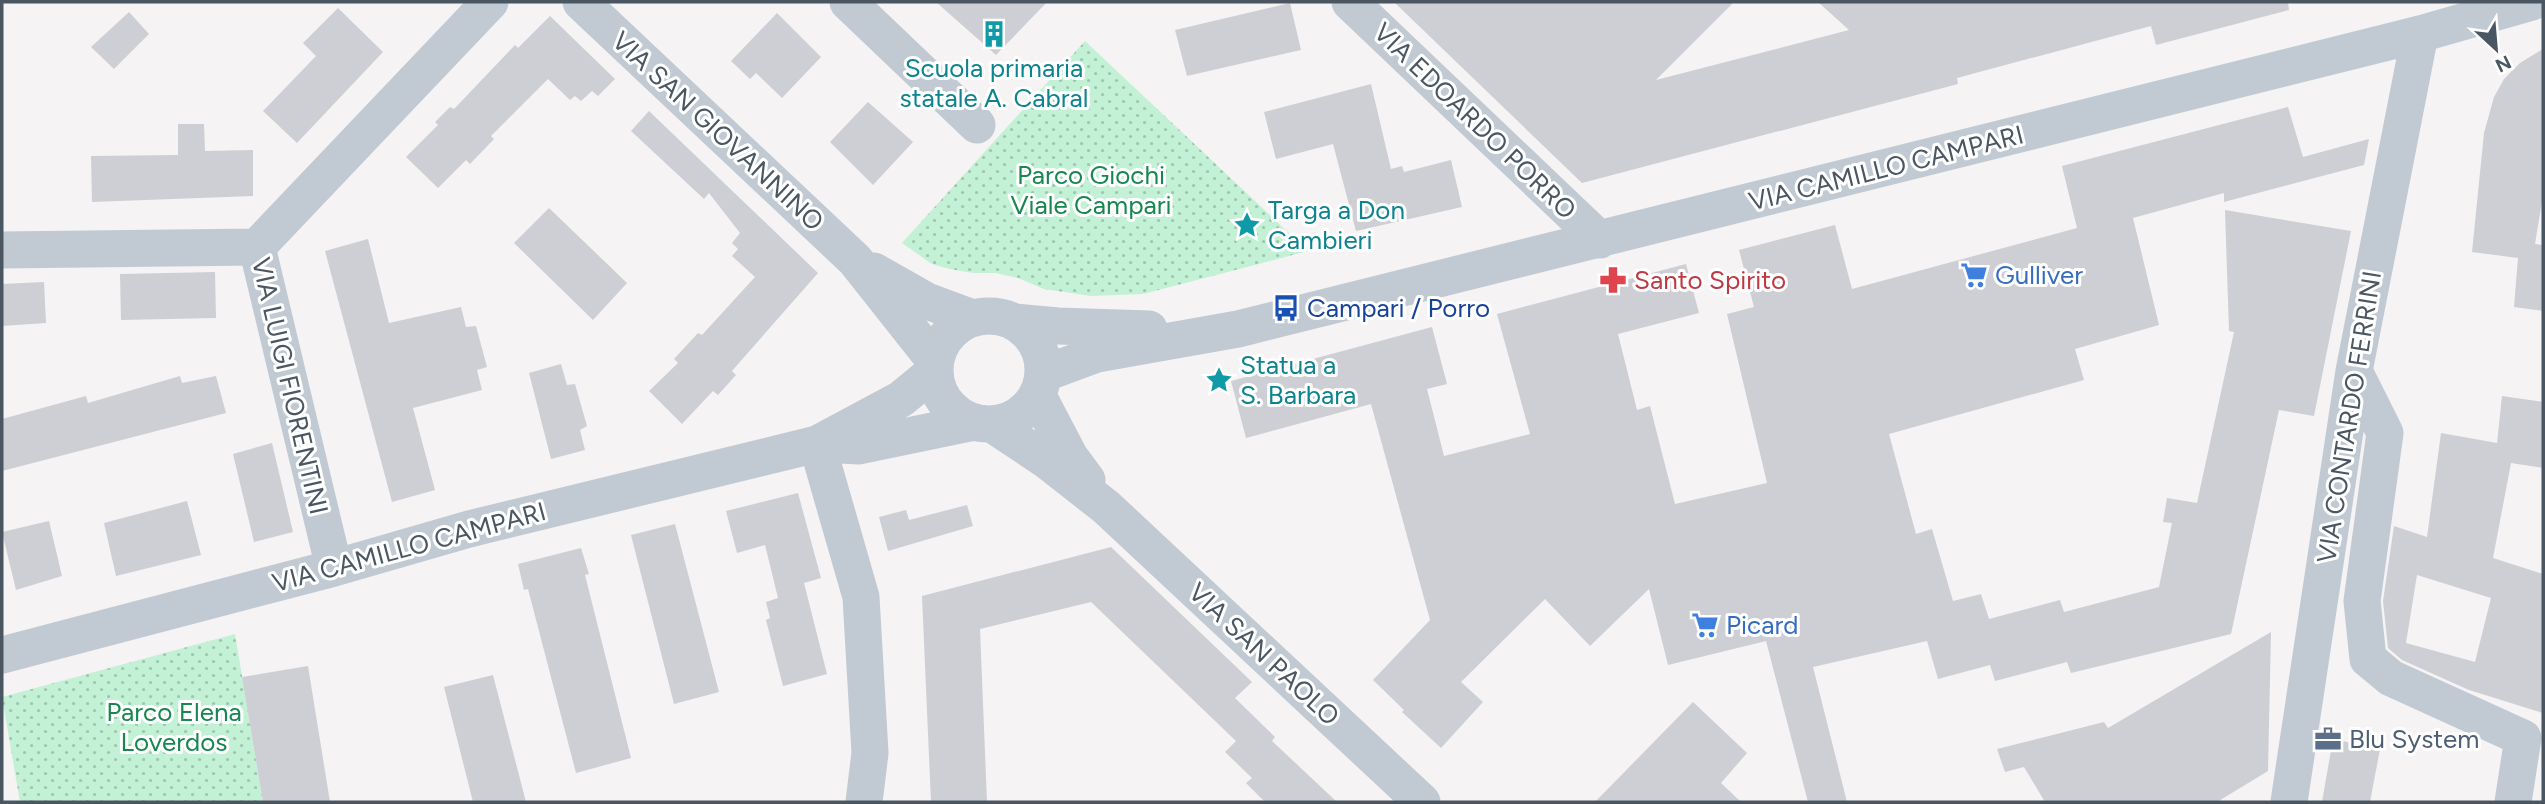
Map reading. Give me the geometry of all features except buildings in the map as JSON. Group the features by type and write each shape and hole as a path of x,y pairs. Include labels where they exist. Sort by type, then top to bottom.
{"street":[{"name":"VIA LUIGI FIORENTINI","path":"334,568 257,247 490,2"},
{"name":"VIA SAN GIOVANNINO","path":"581,2 855,260 935,366"},
{"path":"848,2 977,125"},
{"name":"VIA EDOARDO PORRO","path":"1350,2 1600,240"},
{"name":"VIA CAMILLO CAMPARI","path":"1040,384 1097,354 1238,329 2420,34 2532,2"},
{"name":"VIA CONTARDO FERRINI","path":"2289,802 2354,371 2420,34"},
{"path":"2,250 257,247"},
{"name":"VIA SAN GIOVANNINO","path":"855,260 927,301 973,318"},
{"path":"993,316 1014,321 1030,335 1040,353 1040,384 1024,411 1009,420 983,423 959,415 946,403 938,388 935,366 942,342 955,328 973,318 993,316"},
{"name":"VIA CAMILLO CAMPARI","path":"1014,321 1088,328 1238,329"},
{"name":"VIA CAMILLO CAMPARI","path":"2,655 334,568 469,529 817,444 901,399 935,366"},
{"path":"2354,371 2385,433 2362,601 2368,659 2391,678 2523,738 2513,802"},
{"name":"VIA SAN PAOLO","path":"1040,384 1070,457 1106,507"},
{"name":"VIA CAMILLO CAMPARI","path":"817,444 859,446 983,423"},
{"name":"VIA SAN PAOLO","path":"983,423 1046,460 1106,507 1412,799"},
{"path":"817,444 861,597 870,753 864,802"}],"green space":[{"name":"Parco Giochi Viale Campari","path":"1085,41 1308,251 1143,294 1091,296 1044,289 1018,278 996,273 973,273 932,264 902,243"},
{"name":"Parco Elena Loverdos","path":"235,634 263,802 20,802 2,697"}],"place":[{"name":"Scuola primaria statale A. Cabral","path":"994,34"},
{"name":"Targa a Don Cambieri","path":"1247,225"},
{"name":"Gulliver","path":"1974,275"},
{"name":"Santo Spirito","path":"1613,280"},
{"name":"Campari / Porro","path":"1286,308"},
{"name":"Statua a S. Barbara","path":"1219,380"},
{"name":"Picard","path":"1705,625"},
{"name":"Blu System","path":"2328,739"}]}
